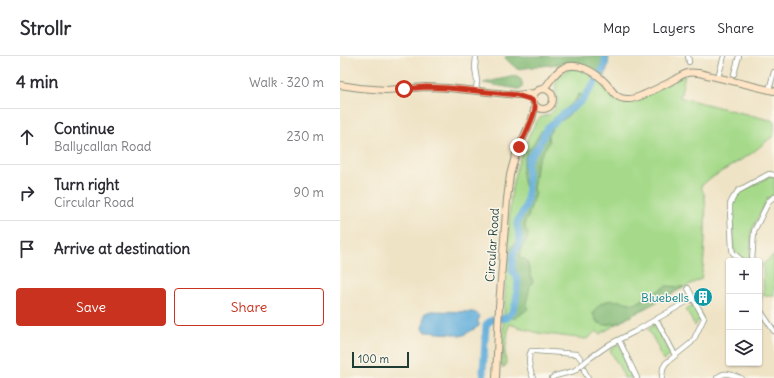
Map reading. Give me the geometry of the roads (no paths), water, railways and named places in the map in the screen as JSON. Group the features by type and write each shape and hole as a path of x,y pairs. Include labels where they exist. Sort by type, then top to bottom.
{"main road":[{"path":"544,110 537,108 534,100 536,91 543,89 548,85 556,73 563,68 570,66 582,67 593,73 603,80 616,95 624,99 638,97 687,74 700,73 771,91"},
{"name":"Circular Road","path":"532,119 552,104 553,97 550,90 556,73"},
{"path":"340,85 386,90 426,87 448,88 517,95 534,100"},
{"path":"543,89 552,94"},
{"name":"Circular Road","path":"496,378 498,314 510,175 519,147 532,119 534,100"}],"street":[{"path":"476,56 476,91"},
{"path":"688,56 689,62"},
{"path":"718,77 724,56"},
{"path":"739,56 732,74 739,76"},
{"path":"771,91 774,72"},
{"path":"739,258 733,253 732,249 730,204 738,191 769,174 774,175"},
{"path":"752,258 754,231 769,201 774,197"},
{"path":"662,378 663,368 666,363 694,339 704,318 688,288"},
{"path":"552,378 555,376 564,376 574,371 610,344 693,298"},
{"path":"762,313 772,326 774,332"},
{"path":"656,319 675,355"},
{"path":"619,340 637,378"},
{"path":"533,378 529,358 531,351 535,350 577,354 581,359"},
{"path":"584,370 588,378"},
{"path":"717,378 720,375 727,373 741,378"}],"water":[{"path":"432,311 474,312 478,314 480,318 478,319 479,326 460,336 454,334 426,332 423,328 425,315 426,313"}],"waterway":[{"path":"484,378 483,372 486,325 493,320 507,318 513,311 516,302 518,282 512,270 513,256 520,241 517,224 518,220 527,201 527,164 529,158 539,145 547,128 582,101 602,71 605,65 605,56"}],"place":[{"name":"Bluebells","path":"703,297"}]}
